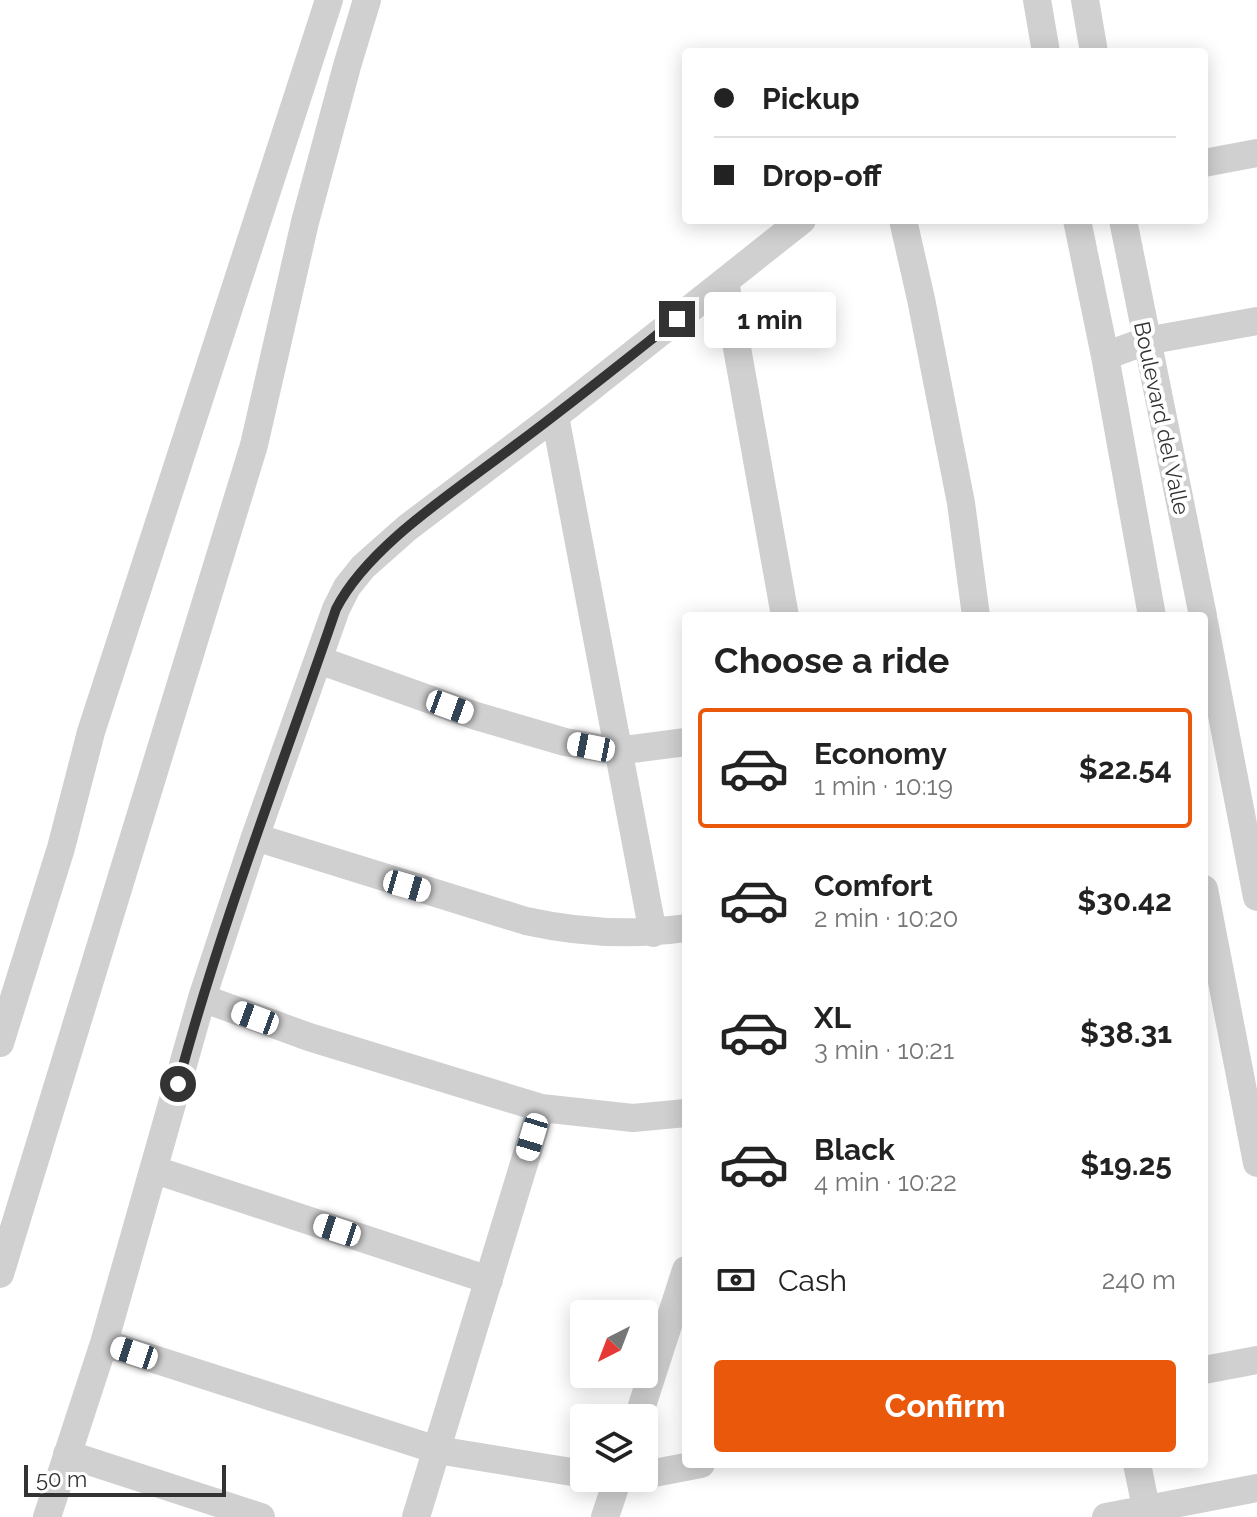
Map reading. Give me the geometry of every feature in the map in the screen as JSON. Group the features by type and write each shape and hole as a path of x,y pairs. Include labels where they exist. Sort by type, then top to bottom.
{"street":[{"path":"0,1043 61,848 91,732 329,0"},
{"path":"0,1274 254,445 305,222 367,0"},
{"path":"1037,0 1045,48"},
{"path":"1085,0 1093,48"},
{"path":"1208,162 1257,153"},
{"path":"47,1517 104,1343 202,998 255,837 336,609 347,587 363,567 407,528 555,416 797,224"},
{"path":"904,224 961,503 975,612"},
{"name":"Boulevard del Valle","path":"1078,224 1151,612"},
{"name":"Boulevard del Valle","path":"1124,224 1201,612"},
{"path":"725,281 784,612"},
{"path":"1105,356 1146,341 1257,321"},
{"path":"555,416 653,933"},
{"name":"Boulevard del Valle","path":"1208,648 1257,897"},
{"path":"319,660 476,716 565,742 617,751 682,743"},
{"path":"255,837 526,921 570,931 610,934 682,929"},
{"path":"1208,906 1250,1086 1257,1163"},
{"path":"202,998 309,1037 541,1108 633,1118 682,1113"},
{"path":"416,1517 541,1108"},
{"path":"155,1170 489,1280"},
{"path":"643,1404 682,1288"},
{"path":"104,1343 437,1450 570,1472"},
{"path":"1208,1369 1257,1360"},
{"path":"67,1454 261,1517"},
{"path":"658,1472 682,1467"},
{"path":"1138,1468 1147,1513"},
{"path":"1106,1517 1147,1513 1257,1488"},
{"path":"605,1517 616,1492"}],"route":[{"path":"178,1084 202,998 255,837 336,609 347,587 363,567 407,528 677,319"}]}
